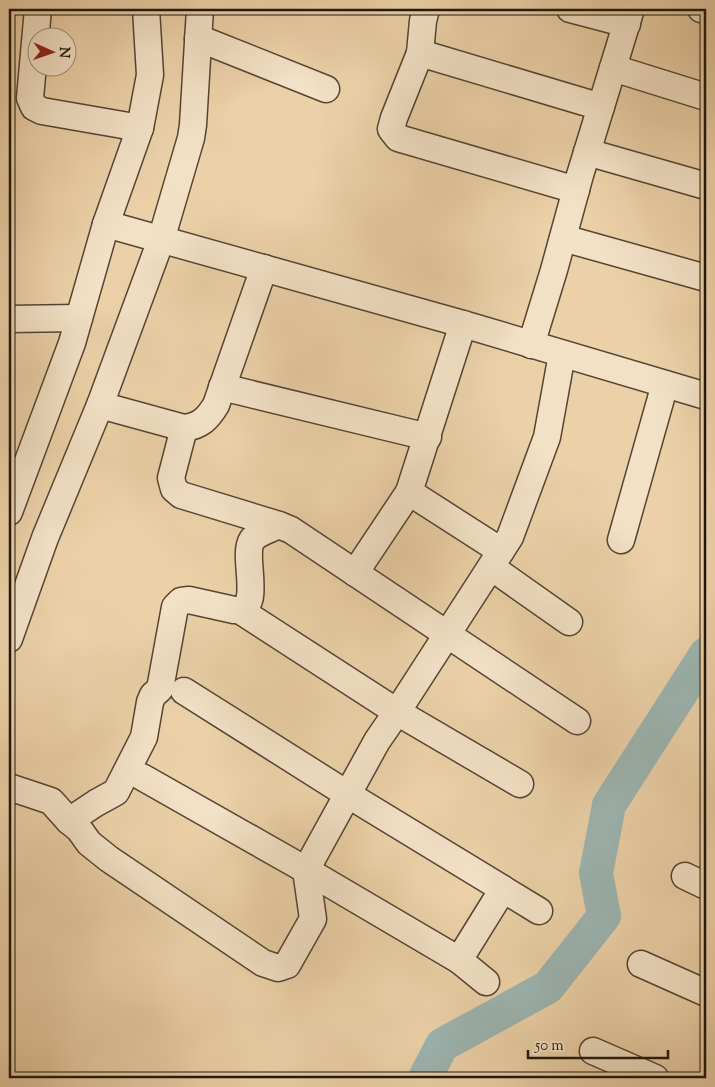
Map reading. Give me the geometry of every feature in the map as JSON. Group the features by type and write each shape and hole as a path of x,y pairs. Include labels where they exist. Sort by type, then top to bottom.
{"street":[{"path":"38,9 30,98 34,107 42,111 140,128"},
{"path":"9,639 45,538 100,405 136,232 140,128 150,75 146,9"},
{"path":"11,502 72,343 79,318 136,232 192,132 200,9"},
{"path":"426,9 420,53 394,118 392,129 398,138 576,190"},
{"path":"531,345 629,16 570,9"},
{"path":"701,9 706,10"},
{"path":"198,38 326,89"},
{"path":"420,53 601,107"},
{"path":"613,68 706,97"},
{"path":"587,152 706,186"},
{"path":"136,232 463,324 706,396"},
{"path":"563,238 706,278"},
{"path":"100,405 184,428 195,427 207,419 216,405 264,268"},
{"path":"9,320 79,318"},
{"path":"356,573 410,492 463,324"},
{"path":"9,787 51,801 89,843 263,963 278,968 287,965 313,919 306,870 377,741 398,712 510,537 547,437 562,354"},
{"path":"621,540 665,384"},
{"path":"222,387 428,437"},
{"path":"184,428 170,478 174,489 181,495 291,530 577,721"},
{"path":"410,492 496,559 569,622"},
{"path":"241,610 247,606 250,596 249,546 253,538 279,525"},
{"path":"69,821 116,792 144,737 150,702 153,695 160,688 175,606 180,601 189,600 241,610 398,712 520,784"},
{"path":"184,691 347,794 539,911"},
{"path":"142,777 459,960 486,982"},
{"path":"459,960 503,889"},
{"path":"641,964 706,993"},
{"path":"593,1051 655,1078"}],"waterway":[{"path":"425,1078 442,1045 548,987 604,916 596,873 609,805 706,654"}]}
